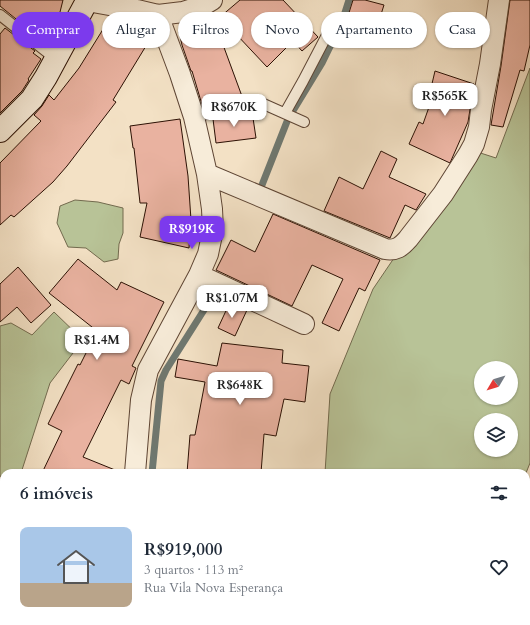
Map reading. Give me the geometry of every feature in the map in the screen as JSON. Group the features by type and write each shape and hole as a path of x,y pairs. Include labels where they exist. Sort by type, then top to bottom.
{"street":[{"path":"0,131 32,99 56,59 87,0 144,12"},
{"path":"170,14 202,6 212,0"},
{"path":"207,174 385,249 392,250 398,248 408,239 443,194 474,144 479,127 490,64 498,0"},
{"path":"134,469 141,400 148,370 199,275 208,254 213,230 212,209 207,174 194,118 170,48"},
{"path":"199,275 304,324"}],"lane":[{"path":"0,15 56,59"},
{"path":"284,113 321,46"},
{"path":"194,118 259,102 304,122"}],"green space":[{"path":"530,68 530,463 528,469 325,469 330,394 373,289 468,149 496,158"},
{"path":"75,200 98,202 123,208 123,233 119,244 118,259 104,262 86,248 68,247 57,223 60,206"},
{"path":"54,312 83,340 50,383 22,469 0,469 0,326 11,323 32,335"}],"building":[{"path":"0,0 63,0 60,12 12,12 12,16 0,6"},
{"path":"240,0 283,0 294,12 251,12 251,48 286,48 267,67 243,41 243,12 226,12"},
{"path":"353,0 365,0 384,5 382,12 349,12"},
{"path":"510,0 530,0 530,45 524,71 520,70 503,127 491,125"},
{"path":"5,28 12,33 12,48 31,48 35,51 33,53 41,59 22,91 0,113 0,34"},
{"path":"102,31 102,48 145,48 113,100 116,102 67,166 53,182 14,217 11,215 0,225 0,163 41,121 34,115 49,95 54,100 79,68 91,48 94,48 94,44"},
{"path":"313,32 318,37 313,41"},
{"path":"183,48 224,48 243,99 203,108"},
{"path":"435,71 474,84 468,122 450,163 409,144 419,122 423,124 435,90 431,88"},
{"path":"247,111 250,118 253,118 256,138 216,143 213,119"},
{"path":"180,119 188,176 191,220 189,248 140,237 147,203 140,203 130,126"},
{"path":"381,151 397,159 389,177 426,194 416,210 405,205 390,238 324,211 339,177 363,189"},
{"path":"273,214 380,260 365,291 359,288 339,331 322,323 343,279 312,265 292,306 216,270 231,240 255,252"},
{"path":"78,259 117,290 121,282 164,302 132,366 136,368 129,384 121,380 83,457 113,469 44,469 62,431 48,424 78,364 80,365 97,331 49,293"},
{"path":"18,267 51,305 31,323 17,307 0,322 0,284"},
{"path":"230,302 247,310 235,336 218,328"},
{"path":"222,343 283,350 282,363 309,366 305,402 284,399 276,436 264,434 261,469 187,469 190,435 195,435 205,382 175,377 178,359 217,366"}],"waterway":[{"path":"260,190 288,119 322,63 342,22 349,0"},
{"path":"152,469 161,381 166,370 216,291"}]}
